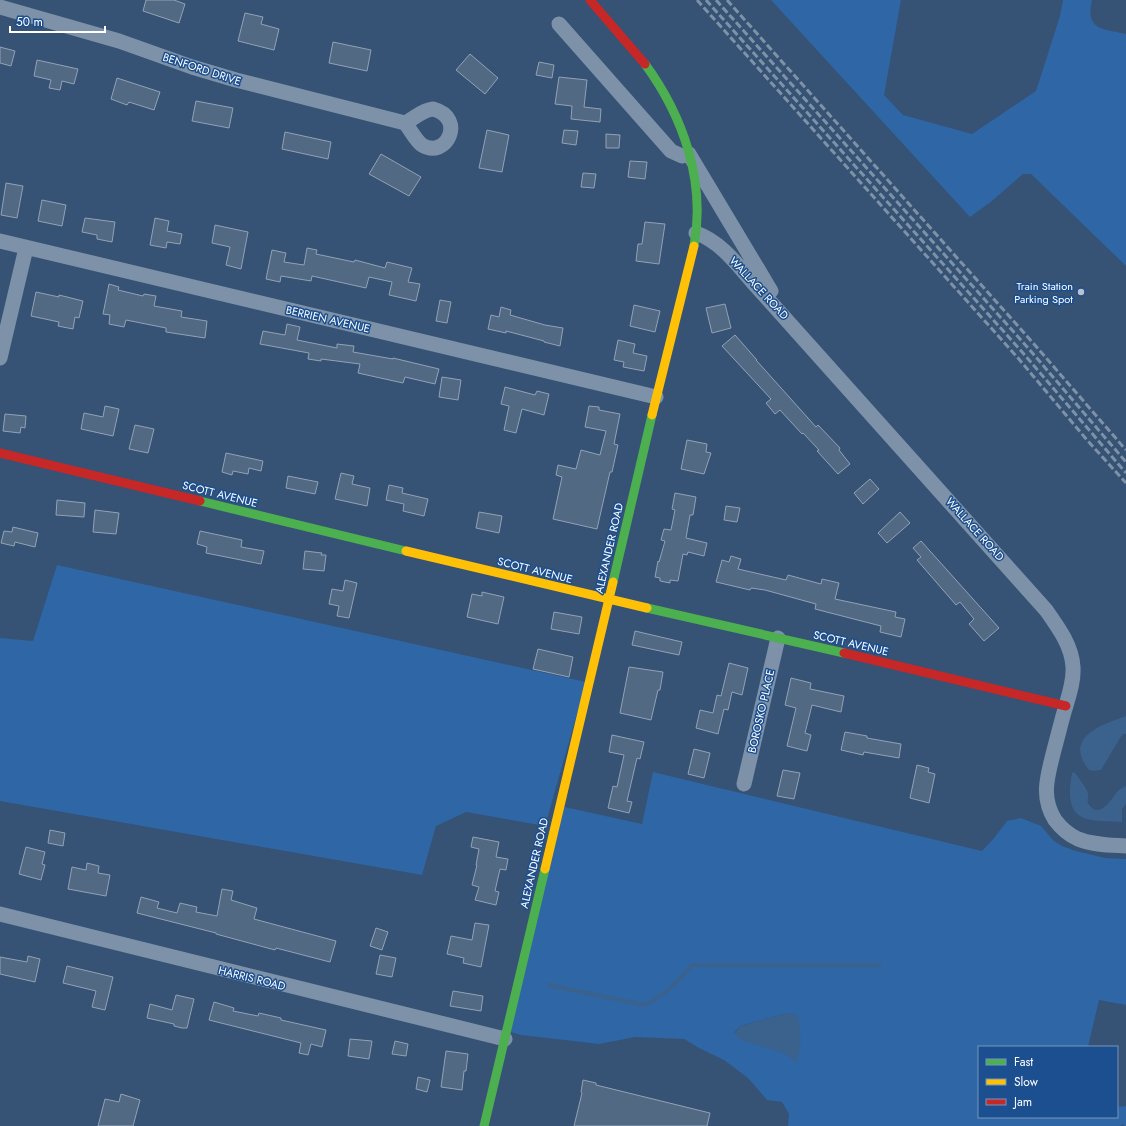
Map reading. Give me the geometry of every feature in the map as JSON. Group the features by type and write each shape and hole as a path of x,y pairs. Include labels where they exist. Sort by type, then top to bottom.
{"street":[{"name":"ALEXANDER ROAD","path":"484,1126 696,233 698,213 697,196 689,154 674,115 656,80 637,53 590,0"},
{"name":"BENFORD DRIVE","path":"9,6 119,41 192,67 236,80 405,123"},
{"path":"559,24 671,151 682,156 689,154 747,253 798,332"},
{"name":"WALLACE ROAD","path":"696,233 717,244 798,332 1046,610 1061,632 1072,658 1073,672 1046,785 1047,800 1050,811 1064,830 1074,837 1094,844 1126,846"},
{"name":"BERRIEN AVENUE","path":"0,241 656,397"},
{"path":"0,358 26,248"},
{"name":"SCOTT AVENUE","path":"0,453 609,600 1066,706"},
{"name":"BOROSKO PLACE","path":"744,784 778,638"},
{"name":"HARRIS ROAD","path":"0,914 505,1040"}],"shaded area":[{"path":"771,0 901,0 884,95 903,115 972,134 1036,91 1060,16 1063,0 1092,0 1090,10 1093,23 1103,29 1126,34 1126,266 1031,174 1023,174 992,201 970,217"},
{"path":"57,565 586,682 545,826 466,812 436,826 422,875 0,801 0,638 33,641"},
{"path":"1126,716 1126,734 1123,734 1120,738 1101,770 1089,770 1082,759 1080,749 1082,741 1088,734 1096,729"},
{"path":"653,772 982,851 1007,821 1021,818 1041,826 1053,840 1062,846 1105,858 1126,859 1126,1005 1099,1000 1088,1046 978,1046 978,1118 1118,1118 1118,1107 1126,1106 1126,1126 1124,1126 1124,1124 1120,1126 788,1126 789,1114 782,1102 767,1100 748,1078 724,1060 684,1039 635,1037 599,1044 521,1035 507,1031 560,806 642,824","holes":["788,1013 797,1062 786,1054 734,1033 740,1026"]},
{"path":"1074,772 1087,791 1088,804 1093,809 1102,809 1118,791 1126,786 1126,804 1122,809 1122,822 1091,820 1080,816 1075,812 1070,800 1070,786 1072,773"},
{"path":"788,1013 798,1015 801,1040 797,1063 786,1054 741,1040 734,1034 740,1026"}],"building":[{"path":"146,0 174,0 185,4 179,23 143,11"},
{"path":"245,13 263,17 261,24 279,29 274,50 238,41"},
{"path":"333,42 371,50 367,71 329,63"},
{"path":"0,47 15,51 11,66 0,63"},
{"path":"470,54 498,78 485,94 456,70"},
{"path":"37,60 78,69 74,84 62,81 60,90 49,88 51,80 34,76"},
{"path":"539,62 554,65 552,78 536,75"},
{"path":"559,77 587,80 584,107 601,109 600,122 571,119 572,106 555,104"},
{"path":"117,78 160,92 154,110 129,102 127,105 111,99"},
{"path":"196,101 233,108 229,128 192,121"},
{"path":"487,130 509,135 502,172 479,168"},
{"path":"564,130 578,131 576,145 562,143"},
{"path":"285,132 331,142 328,159 282,149"},
{"path":"606,134 620,135 619,148 606,148"},
{"path":"381,154 421,177 409,196 369,174"},
{"path":"630,161 647,162 645,179 628,177"},
{"path":"583,173 596,174 594,188 581,187"},
{"path":"6,183 23,186 17,218 1,215"},
{"path":"42,200 66,205 62,226 38,221"},
{"path":"85,218 115,222 112,242 97,239 97,235 82,232"},
{"path":"155,218 169,221 167,231 182,234 180,244 167,242 166,248 150,245"},
{"path":"645,222 665,224 659,264 636,261 638,244 642,244"},
{"path":"215,225 248,232 241,269 226,265 230,247 212,243"},
{"path":"307,248 317,250 316,254 354,262 355,260 385,268 387,262 412,268 408,282 420,284 416,301 389,295 392,282 369,277 366,288 312,276 311,281 281,276 280,282 266,279 272,250 286,253 284,262 304,265"},
{"path":"109,284 119,287 118,290 143,296 144,294 156,296 154,306 182,311 181,317 207,321 205,338 166,332 166,328 126,320 124,327 109,324 110,315 103,314"},
{"path":"36,292 59,297 59,295 83,301 79,318 75,317 73,329 58,326 59,322 31,316"},
{"path":"440,300 451,302 447,323 436,321"},
{"path":"725,304 731,328 712,333 706,308"},
{"path":"634,305 660,311 655,332 630,326"},
{"path":"501,307 511,310 510,315 545,325 563,328 560,346 506,331 506,333 488,329 491,315 499,317"},
{"path":"287,324 300,327 297,340 337,348 337,344 354,346 353,352 393,358 439,369 435,384 405,377 403,383 358,373 360,364 321,359 321,361 308,359 309,353 260,344 263,331 285,335"},
{"path":"735,335 816,427 818,425 840,448 839,450 850,464 838,474 817,451 819,450 780,410 775,414 766,403 771,399 722,346"},
{"path":"618,340 635,344 633,353 647,356 644,371 623,367 624,362 614,360"},
{"path":"442,377 461,380 458,400 439,397"},
{"path":"505,387 535,395 537,391 549,394 544,415 522,409 516,433 504,430 509,406 501,404"},
{"path":"105,406 119,409 113,436 81,429 84,413 103,417"},
{"path":"589,406 599,407 599,410 620,414 614,444 618,445 612,472 610,472 597,529 553,519 562,477 556,475 558,465 576,469 581,450 600,455 606,431 585,427"},
{"path":"5,414 26,416 25,428 21,427 20,433 3,431"},
{"path":"135,425 154,429 148,453 129,449"},
{"path":"687,440 707,444 706,452 711,453 704,474 681,469"},
{"path":"226,453 263,461 261,471 249,468 248,474 233,471 232,475 222,472"},
{"path":"341,473 354,476 352,484 370,488 367,506 335,499"},
{"path":"288,476 318,482 315,494 286,488"},
{"path":"870,479 879,489 863,504 854,493"},
{"path":"389,485 403,488 402,493 428,499 424,516 403,511 404,504 386,500"},
{"path":"675,493 696,497 693,515 690,515 686,538 707,543 704,556 688,552 687,555 683,554 678,581 670,580 670,583 660,581 660,578 655,577 658,561 659,562 665,541 661,540 664,529 671,530 675,510 672,509"},
{"path":"57,500 85,503 84,517 56,515"},
{"path":"726,506 740,508 737,522 724,520"},
{"path":"95,510 119,513 116,534 93,532"},
{"path":"479,512 502,516 499,533 476,528"},
{"path":"900,512 910,523 887,543 878,533"},
{"path":"13,527 38,533 35,547 15,542 14,546 1,543 4,531 12,532"},
{"path":"200,531 242,540 241,547 264,551 261,564 206,553 207,547 197,544"},
{"path":"921,541 999,628 984,641 969,624 974,619 960,602 956,605 917,560 921,557 913,548"},
{"path":"305,551 322,553 321,555 326,555 324,571 303,569"},
{"path":"731,556 741,559 738,569 786,580 788,575 821,584 822,579 839,583 835,599 896,612 895,617 905,619 901,637 880,632 881,626 815,609 816,604 765,590 751,588 750,590 716,582 722,560 729,562"},
{"path":"345,580 357,583 349,618 337,616 339,606 329,604 332,589 343,591"},
{"path":"482,592 504,597 498,624 467,617 472,594 482,596"},
{"path":"554,612 582,617 579,634 551,629"},
{"path":"635,631 682,642 679,655 632,645"},
{"path":"538,649 573,657 569,677 533,669"},
{"path":"729,663 748,668 742,695 732,692 728,710 724,709 718,734 696,728 700,710 713,713 717,695 721,696"},
{"path":"629,667 663,672 660,690 658,690 651,720 620,713"},
{"path":"791,678 811,683 810,689 844,696 841,712 812,705 805,733 811,735 807,751 787,746 796,708 785,705"},
{"path":"845,732 867,736 867,738 901,744 899,758 864,752 863,755 841,750"},
{"path":"612,735 644,742 640,759 637,758 627,801 632,802 629,813 608,808 613,786 617,787 624,755 609,752"},
{"path":"694,749 710,753 704,778 688,774"},
{"path":"917,765 929,768 928,772 935,774 929,803 910,798"},
{"path":"783,770 800,773 794,799 777,796"},
{"path":"50,830 65,833 63,846 48,843"},
{"path":"473,837 499,842 496,857 508,859 506,870 500,869 495,891 499,892 496,905 475,900 479,887 472,885 479,849 471,847"},
{"path":"26,847 45,852 42,864 45,865 41,880 19,874"},
{"path":"87,863 99,866 98,873 110,875 106,896 68,889 72,867 86,870"},
{"path":"222,889 233,891 231,900 257,908 254,919 336,941 330,962 276,948 275,950 137,913 141,897 159,902 157,908 177,913 180,903 197,907 196,912 217,916"},
{"path":"475,923 489,925 481,967 463,963 464,958 447,954 451,936 472,940"},
{"path":"376,928 388,932 382,950 370,946"},
{"path":"380,955 396,958 392,977 376,974"},
{"path":"28,956 40,959 35,982 0,974 0,957 27,962"},
{"path":"67,966 113,977 105,1010 92,1007 96,991 63,983"},
{"path":"453,991 483,996 481,1011 450,1006"},
{"path":"176,995 194,999 187,1028 174,1026 174,1024 147,1018 150,1004 172,1010"},
{"path":"214,1002 234,1008 233,1011 258,1016 259,1013 281,1018 281,1020 326,1030 322,1047 311,1044 308,1055 299,1053 301,1043 209,1020"},
{"path":"350,1039 372,1041 369,1059 348,1056"},
{"path":"395,1041 408,1044 406,1056 392,1054"},
{"path":"446,1051 468,1054 462,1090 441,1087"},
{"path":"418,1077 430,1080 427,1092 416,1089"},
{"path":"583,1080 596,1083 596,1085 710,1113 707,1126 574,1126 582,1093"},
{"path":"121,1094 140,1100 133,1126 98,1126 105,1099 119,1102"}],"waterway":[{"path":"549,985 644,1005 664,993 692,965 880,965"}],"railway":[{"path":"697,0 1018,358 1087,440 1126,483"},
{"path":"706,0 1023,353 1126,473"},
{"path":"716,0 1029,349 1126,462"},
{"path":"727,0 1034,344 1126,450"}],"traffic: fast":[{"path":"645,64 659,84 670,105 688,150 694,174 697,197 697,222 694,246"},
{"path":"613,582 652,415"},
{"path":"200,501 406,551"},
{"path":"647,608 844,653"},
{"path":"484,1126 545,869"}],"traffic: slow":[{"path":"652,415 694,246"},
{"path":"406,551 647,608"},
{"path":"545,869 613,582"}],"traffic: jam":[{"path":"590,0 645,64"},
{"path":"0,453 200,501"},
{"path":"844,653 1066,706"}],"place":[{"name":"Train Station Parking Spot","path":"1081,292"}]}
